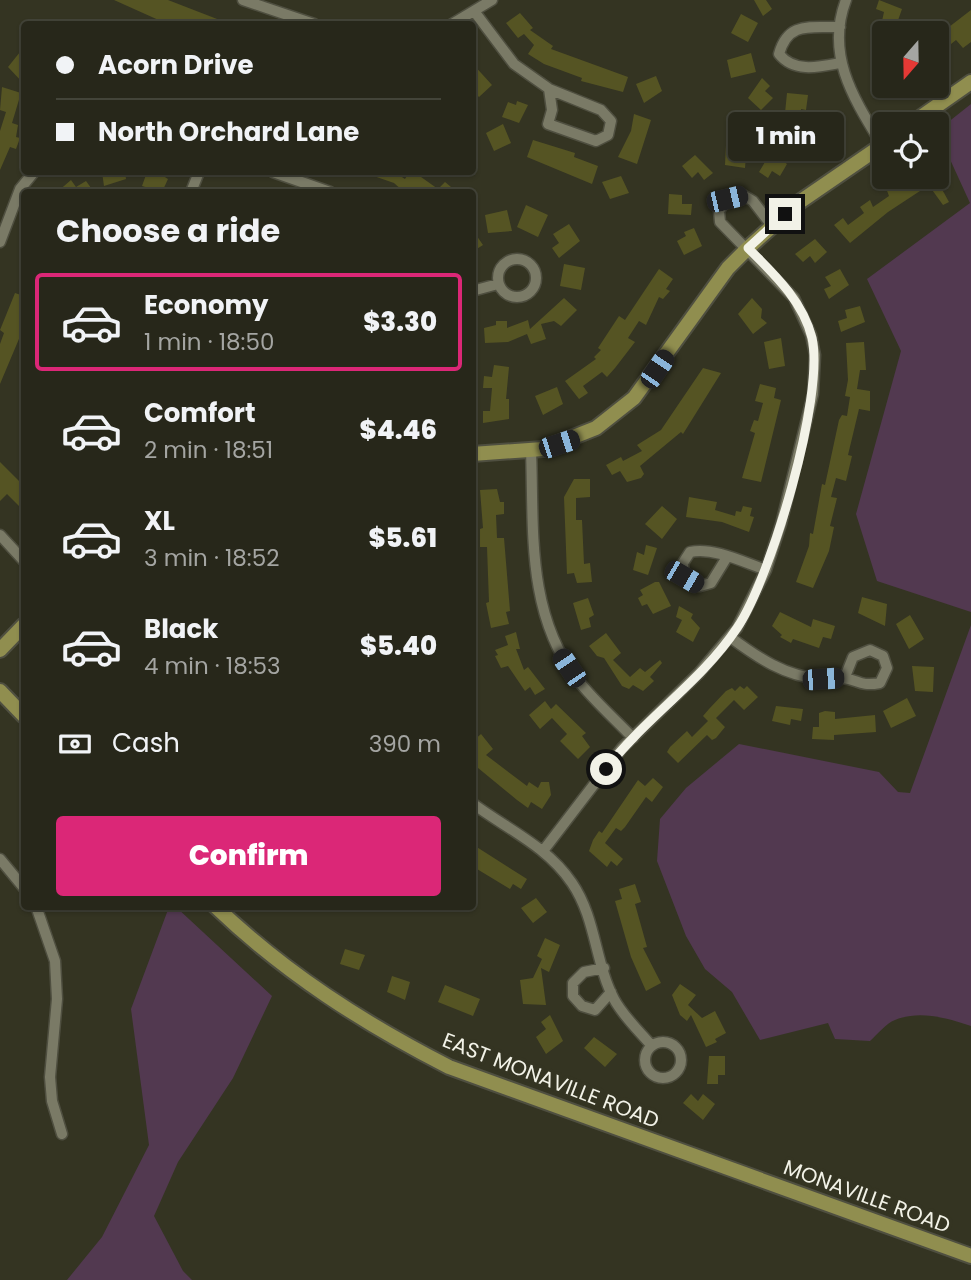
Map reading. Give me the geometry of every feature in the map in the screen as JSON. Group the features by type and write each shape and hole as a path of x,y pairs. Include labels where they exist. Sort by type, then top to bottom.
{"main road":[{"path":"928,112 971,82"},
{"path":"476,454 531,450 576,438 596,428 634,398 728,268 798,203 872,152"},
{"path":"0,650 21,628"},
{"path":"0,691 21,713"},
{"name":"EAST MONAVILLE ROAD","path":"220,910 316,992 386,1035 449,1068 748,1175"},
{"name":"MONAVILLE ROAD","path":"748,1175 971,1256"}],"street":[{"path":"245,0 304,21"},
{"path":"280,13 285,0"},
{"path":"457,21 492,0"},
{"path":"846,0 840,27 840,63 852,96 872,127"},
{"path":"474,11 514,65 548,89 601,110 611,121 608,135 596,141 548,124 552,110 548,89"},
{"path":"840,27 797,29 783,38 779,54 785,62 803,67 840,63"},
{"path":"0,242 20,189 32,175"},
{"path":"282,175 321,189"},
{"path":"543,851 633,738 699,673 730,637 751,604 766,570 781,524 813,394 815,355 811,335 794,298 720,222 719,211 727,199 743,195 753,201 772,226"},
{"path":"525,260 534,269 534,287 524,296 506,294 498,284 498,271 506,261 525,260"},
{"path":"476,290 498,284"},
{"path":"531,450 535,575 549,632 578,680 633,738"},
{"path":"0,535 21,558"},
{"path":"727,557 710,583 700,586 684,577 682,564 690,552 701,550 727,557 766,570"},
{"path":"730,637 758,658 782,670 812,678 845,677 864,686 880,683 887,668 883,656 870,650 853,657 845,677"},
{"path":"476,806 558,864 585,905 611,992 622,1011 651,1045"},
{"path":"2,864 21,885"},
{"path":"38,910 47,933 56,970 57,999 50,1077 52,1101 62,1134"},
{"path":"604,968 584,972 573,983 573,996 582,1006 595,1010 611,992"}],"shaded area":[{"path":"971,104 971,612 877,581 856,514 901,351 867,279 970,203 949,157 949,121"},
{"path":"971,625 971,1026 924,1015 904,1017 892,1022 870,1041 835,1039 828,1023 760,1040 732,992 705,969 686,936 657,861 660,819 686,788 739,744 879,772 898,792 910,793"},
{"path":"168,910 179,910 272,996 233,1078 178,1162 154,1216 183,1271 192,1280 67,1280 102,1237 149,1145 131,1009"}],"building":[{"path":"114,0 168,0 222,21 161,21"},
{"path":"754,0 766,0 772,9 763,16"},
{"path":"879,0 902,9 898,21 882,21 884,12 876,9"},
{"path":"971,10 971,42 963,48 956,40 949,46 949,27"},
{"path":"520,13 533,28 530,30 553,46 551,49 628,77 623,92 581,81 582,78 544,64 528,54 534,45 524,34 518,38 506,23"},
{"path":"741,14 758,23 748,42 731,33"},
{"path":"21,51 21,81 8,67"},
{"path":"751,53 756,72 731,78 727,60"},
{"path":"476,67 492,85 479,97 476,94"},
{"path":"656,76 662,91 644,103 636,84"},
{"path":"762,78 770,86 765,91 773,98 761,110 748,98"},
{"path":"2,87 21,93 12,123 18,125 16,137 20,138 16,149 10,147 0,170 0,131 6,112 0,110"},
{"path":"787,93 808,95 806,110 801,109 801,115 785,113"},
{"path":"517,101 528,105 519,123 502,117 508,102 516,105"},
{"path":"634,114 651,120 637,164 618,157 631,131"},
{"path":"828,119 838,138 823,146 813,127"},
{"path":"503,124 511,143 494,151 486,133"},
{"path":"533,140 575,153 574,157 598,166 592,184 527,157"},
{"path":"726,145 741,146 741,156 746,156 745,168 725,165"},
{"path":"771,152 787,164 780,176 772,171 768,178 759,172"},
{"path":"695,155 713,173 704,180 698,172 692,178 682,166"},
{"path":"102,175 125,175 126,179 104,186"},
{"path":"146,175 162,175 168,179 163,189 142,186"},
{"path":"371,175 399,175 405,179 407,175 418,175 438,189 401,189 394,183"},
{"path":"621,176 629,193 610,199 602,182"},
{"path":"71,180 76,187 86,181 92,189 60,189"},
{"path":"445,182 453,189 438,189"},
{"path":"886,189 923,189 888,212 850,243 834,225 843,218 848,225 864,213 860,207 870,200 873,207 889,196"},
{"path":"931,189 942,189 949,202 943,205"},
{"path":"669,194 682,195 682,204 692,204 691,215 668,214"},
{"path":"526,205 548,215 538,237 517,227"},
{"path":"507,210 512,231 488,233 485,215"},
{"path":"569,224 580,241 559,258 552,248 559,243 553,234"},
{"path":"694,228 702,246 684,255 677,241 686,236 684,232"},
{"path":"476,235 483,245 476,249"},
{"path":"815,239 827,252 815,263 810,256 803,262 795,254"},
{"path":"564,264 585,268 581,290 560,286"},
{"path":"659,269 673,279 666,289 670,291 663,299 659,297 646,325 639,321 628,338 635,342 615,368 607,377 602,372 583,386 588,393 579,399 565,381 596,359 594,357 601,350 598,348 619,316 625,320"},
{"path":"840,269 849,285 829,299 824,289 831,286 825,277"},
{"path":"15,293 21,295 21,334 0,384 0,344 4,333 0,330"},
{"path":"564,298 577,310 561,326 554,321 541,324 546,339 531,344 527,334 508,342 485,343 484,328 496,325 496,321 507,321 507,328 528,320 530,329"},
{"path":"752,298 762,309 761,318 767,323 753,334 738,314"},
{"path":"860,306 865,322 841,332 838,321 847,318 845,310"},
{"path":"781,338 785,366 769,369 764,342"},
{"path":"864,342 866,370 860,370 857,389 870,391 870,411 859,409 848,455 852,456 846,481 836,478 831,497 837,498 830,526 834,527 829,551 813,588 796,582 809,546 810,533 813,534 822,484 825,485 839,420 842,415 847,416 850,397 845,396 848,380 846,343"},
{"path":"494,365 509,367 506,399 509,399 509,419 483,423 483,411 490,411 492,388 483,388 484,376 492,377"},
{"path":"703,368 721,373 683,434 681,432 640,466 644,474 641,478 627,482 620,471 612,475 606,465 621,457 623,461 642,451 637,445 661,430"},
{"path":"760,384 776,388 774,398 781,400 761,482 742,478 755,433 750,431 754,420 758,421 763,403 755,401"},
{"path":"557,387 563,404 543,415 535,396"},
{"path":"0,462 21,483 21,508 7,494 0,501"},
{"path":"574,479 590,479 590,497 576,498 576,520 582,520 584,564 590,563 592,582 577,583 574,573 567,574 564,497"},
{"path":"497,489 500,502 504,502 504,514 496,515 497,538 504,538 510,611 506,612 509,624 491,628 486,603 489,602 487,547 480,547 480,529 483,528 480,490"},
{"path":"689,497 717,502 715,510 735,516 736,511 741,512 743,506 752,508 750,516 754,517 749,532 722,522 686,517"},
{"path":"662,506 677,519 662,539 645,524"},
{"path":"646,545 657,548 648,575 633,570 637,552 644,555"},
{"path":"659,582 671,606 653,614 647,604 642,606 638,598 643,595 640,590"},
{"path":"862,597 887,604 885,626 858,613"},
{"path":"588,598 594,615 589,618 591,627 581,630 573,603"},
{"path":"679,606 693,614 691,618 700,628 693,642 676,632 682,620 676,617"},
{"path":"780,612 811,627 813,619 835,626 831,639 823,637 819,648 793,639 791,643 780,637 782,635 772,626"},
{"path":"910,615 924,639 909,649 896,624"},
{"path":"516,632 520,649 516,649 524,670 528,667 545,689 535,695 530,687 525,691 508,666 501,668 495,656 498,655 495,650 508,645 505,636"},
{"path":"606,633 621,653 613,660 630,677 640,668 645,672 660,660 662,663 650,677 654,681 643,691 633,685 629,689 622,686 604,658 597,656 589,646"},
{"path":"912,666 934,667 933,692 915,691"},
{"path":"740,686 744,689 747,686 758,697 744,710 734,700 716,718 725,727 716,738 712,740 707,735 678,763 667,752 670,747 687,731 692,737 708,721 703,716 709,709 726,691 732,688 735,691"},
{"path":"907,698 916,716 891,728 883,711"},
{"path":"545,701 551,709 556,704 586,733 582,736 590,747 578,759 560,741 567,734 552,718 540,729 529,715"},
{"path":"776,706 803,709 801,721 791,719 790,725 772,721"},
{"path":"835,712 835,719 875,715 876,732 834,735 834,740 812,739 813,727 819,727 819,713"},
{"path":"481,734 493,749 486,755 527,786 529,782 538,788 541,782 549,782 551,795 542,809 531,802 528,808 476,766 476,738"},
{"path":"653,778 663,787 652,802 646,797 625,827 621,831 616,828 605,843 623,859 617,866 611,861 607,867 589,851 593,840 599,831 602,833 638,780 645,786"},
{"path":"476,847 527,879 521,889 513,884 510,889 476,868"},
{"path":"635,884 641,902 635,904 647,947 643,948 661,983 646,991 631,957 615,901 622,899 619,889"},
{"path":"536,898 547,912 533,923 521,908"},
{"path":"545,938 560,945 549,972 541,968 546,1005 523,1004 520,980 533,978 542,959 537,956"},
{"path":"345,949 365,955 359,970 340,964"},
{"path":"392,976 410,982 405,1000 387,992"},
{"path":"680,984 696,995 688,1005 702,1018 715,1011 726,1033 715,1039 717,1042 706,1047 691,1015 687,1021 680,1015 672,995"},
{"path":"445,985 480,999 473,1016 438,1002"},
{"path":"550,1015 563,1041 546,1054 536,1037 546,1029 541,1022"},
{"path":"594,1037 617,1054 605,1067 584,1048"},
{"path":"709,1056 725,1056 725,1075 718,1075 718,1084 707,1084"},
{"path":"691,1094 698,1101 703,1094 715,1104 703,1120 683,1103"}],"route":[{"path":"606,769 622,748 719,652 751,604 772,555 813,394 815,374 811,335 794,298 748,248 785,214"}]}
